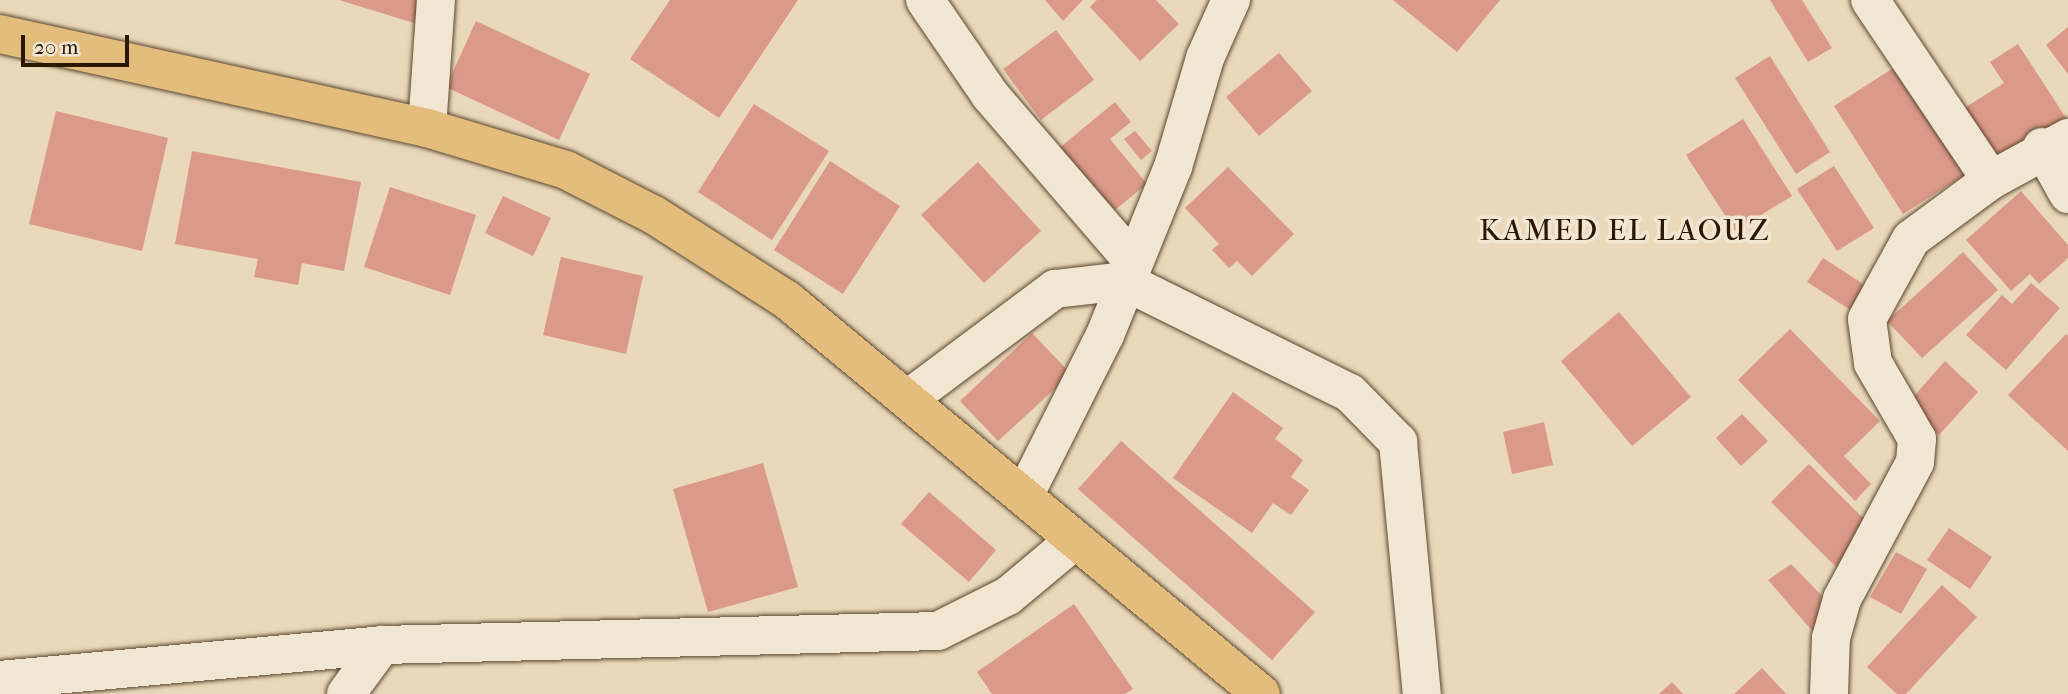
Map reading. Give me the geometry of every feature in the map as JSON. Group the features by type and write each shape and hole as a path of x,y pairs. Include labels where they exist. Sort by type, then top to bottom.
{"main road":[{"path":"0,34 427,128 566,170 654,215 786,300 1025,494 1075,540 1261,694"}],"street":[{"path":"427,128 436,0"},
{"path":"925,0 990,95 1128,270 1350,393 1389,427 1398,442 1409,511 1422,694"},
{"path":"1025,494 1105,335 1128,270 1173,167 1205,58 1231,0"},
{"path":"1870,0 1991,180"},
{"path":"1829,694 1831,638 1842,599 1915,462 1917,439 1873,363 1867,319 1911,239 1991,180 2055,143 2068,194"},
{"path":"908,399 1055,289 1128,270"},
{"path":"0,680 382,645 938,631 1008,596 1075,540"},
{"path":"346,694 382,645"}],"building":[{"path":"339,0 420,0 414,23"},
{"path":"670,0 798,0 719,118 630,59"},
{"path":"1045,0 1083,0 1063,21"},
{"path":"1097,0 1156,0 1179,24 1140,61 1090,7"},
{"path":"1393,0 1500,0 1457,52"},
{"path":"1770,0 1802,0 1832,48 1808,62"},
{"path":"476,21 590,74 559,140 446,87"},
{"path":"2068,27 2068,74 2046,45"},
{"path":"1056,30 1094,80 1041,120 1003,69"},
{"path":"2018,44 2066,118 1989,167 1955,114 2004,83 1990,62"},
{"path":"1279,53 1312,91 1259,136 1226,97"},
{"path":"1770,56 1830,152 1796,174 1735,78"},
{"path":"1898,65 1966,174 1903,214 1834,106"},
{"path":"1115,102 1131,122 1110,139 1147,184 1105,218 1052,154"},
{"path":"754,104 829,151 772,240 698,192"},
{"path":"56,111 168,138 142,251 29,224"},
{"path":"1743,119 1792,196 1735,231 1686,155"},
{"path":"1135,131 1152,151 1141,160 1124,139"},
{"path":"192,151 361,182 344,271 302,263 298,285 254,277 258,259 175,244"},
{"path":"830,161 900,206 843,294 774,250"},
{"path":"978,162 1041,231 984,283 921,215"},
{"path":"1834,166 1874,228 1837,251 1797,189"},
{"path":"1228,167 1294,234 1252,276 1237,261 1229,268 1212,250 1219,244 1185,208"},
{"path":"390,187 476,215 450,295 364,267"},
{"path":"2021,191 2068,245 2068,258 2039,284 2030,274 2011,291 1966,240"},
{"path":"503,196 551,218 533,256 485,233"},
{"path":"1963,252 1998,290 1922,358 1887,321"},
{"path":"561,257 643,276 626,354 543,335"},
{"path":"1823,258 1871,289 1855,313 1807,282"},
{"path":"2031,283 2060,308 2006,370 1966,335 2002,295 2012,304"},
{"path":"1619,312 1691,397 1632,446 1561,361"},
{"path":"1790,329 1880,421 1844,456 1871,484 1855,501 1738,380"},
{"path":"1032,333 1071,374 998,441 960,401"},
{"path":"2066,334 2068,336 2068,451 2008,395"},
{"path":"1945,361 1978,392 1939,435 1906,405"},
{"path":"1233,392 1283,428 1275,439 1303,460 1291,477 1309,490 1291,515 1273,503 1252,533 1173,478"},
{"path":"1742,414 1768,441 1741,466 1716,438"},
{"path":"1544,422 1553,465 1512,474 1503,432"},
{"path":"1121,441 1315,612 1272,660 1078,489"},
{"path":"763,463 798,587 708,612 673,489"},
{"path":"1809,464 1877,532 1839,570 1771,502"},
{"path":"929,492 996,550 969,582 901,524"},
{"path":"1949,528 1992,557 1970,589 1927,560"},
{"path":"1896,552 1927,569 1901,614 1870,597"},
{"path":"1791,564 1829,603 1814,633 1768,580"},
{"path":"1942,585 1977,617 1906,694 1897,694 1867,667"},
{"path":"1074,604 1133,689 1125,694 992,694 977,672"},
{"path":"1762,668 1786,694 1734,694"},
{"path":"1672,682 1683,694 1659,694"}],"district":[{"name":"KAMED EL LAOUZ","path":"1625,231"}]}
